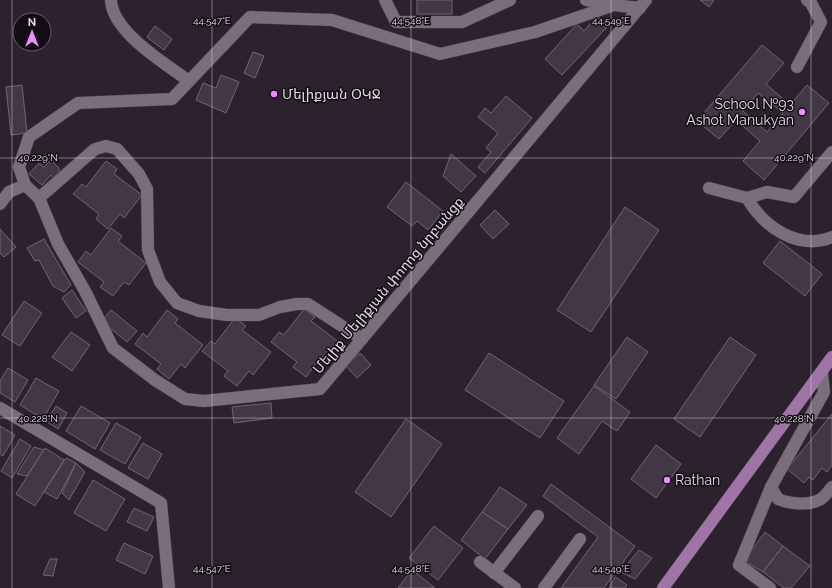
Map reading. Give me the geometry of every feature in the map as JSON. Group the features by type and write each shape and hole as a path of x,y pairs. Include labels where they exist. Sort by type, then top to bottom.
{"main road":[{"path":"663,588 832,357"}],"street":[{"path":"111,0 113,10 129,35 189,81"},
{"path":"385,0 396,22 462,22 510,0"},
{"path":"586,0 614,5 643,4"},
{"path":"797,67 820,22 811,3 807,0"},
{"name":"Մելիք Մելիքյան փողոց նրբանցք","path":"25,185 39,198 58,244 85,291 113,348 155,380 186,399 204,401 320,390 643,4"},
{"path":"0,204 9,192 25,185 19,167 29,137 78,103 172,99 250,17 332,20 440,54 535,32 614,5"},
{"path":"39,198 95,149 106,146 117,149 139,174 147,190 148,250 160,282 177,303 199,311 227,315 259,315 292,305 308,304 362,339"},
{"path":"709,188 747,198 768,192 794,197 832,152"},
{"path":"747,198 754,211 770,226 789,237 809,242 823,241 832,237"},
{"path":"770,588 739,565 771,487 824,392 822,372"},
{"path":"0,408 160,503 169,588"},
{"path":"771,487 778,499 789,504 804,504 821,499 832,487"},
{"path":"494,572 538,516"},
{"path":"544,588 580,539"},
{"path":"480,562 515,588"}],"building":[{"path":"417,0 452,0 452,14 417,14"},
{"path":"700,0 714,0 709,7"},
{"path":"597,16 608,26 562,75 545,59 577,24 584,31"},
{"path":"155,26 172,39 164,50 147,37"},
{"name":"School №93 Ashot Manukyan","path":"762,45 784,63 766,84 790,105 807,85 829,103 764,180 743,161 760,141 736,120 719,139 697,121","holes":["758,93 783,113 767,132 743,111"]},
{"path":"253,52 264,56 255,78 244,73"},
{"path":"221,75 239,82 226,113 196,100 203,83 216,88"},
{"path":"22,85 27,133 11,135 6,87"},
{"path":"506,96 532,118 485,173 478,167 491,152 486,148 498,133 478,117 485,108 491,113"},
{"path":"451,154 476,176 461,192 443,176"},
{"path":"51,160 59,168 59,173 54,179 51,175 42,185 29,174 39,163 44,167"},
{"path":"106,161 117,169 114,174 142,195 124,218 120,214 108,229 96,219 99,214 73,194 82,184 86,187"},
{"path":"406,182 443,211 428,230 417,221 412,226 387,207"},
{"path":"625,207 659,230 591,332 557,310"},
{"path":"495,210 509,224 493,239 480,225"},
{"path":"111,228 122,236 118,241 146,263 129,285 124,282 113,296 100,287 104,282 78,262 86,251 91,255"},
{"path":"0,229 16,247 4,257 0,253"},
{"path":"44,239 71,285 64,292 53,286 39,260 35,261 27,248"},
{"path":"780,241 822,274 805,296 763,263"},
{"path":"72,290 86,311 76,318 62,298"},
{"path":"24,301 42,313 20,346 2,335"},
{"path":"304,309 315,317 311,321 340,343 322,366 317,362 306,377 293,367 297,362 271,342 279,332 284,335"},
{"path":"111,310 137,331 127,342 102,321"},
{"path":"167,310 178,319 175,323 203,345 185,368 181,364 169,379 157,369 161,364 135,344 143,333 147,337"},
{"path":"235,318 246,326 242,330 271,352 253,375 249,371 237,386 224,376 228,371 202,351 211,341 215,344"},
{"path":"71,332 90,345 72,371 52,357"},
{"path":"627,337 648,352 616,399 594,385"},
{"path":"730,337 756,355 700,437 674,419"},
{"path":"360,353 371,365 357,378 346,366"},
{"path":"489,353 564,401 540,438 465,390"},
{"path":"8,368 28,380 15,402 0,393 0,381"},
{"path":"36,378 59,391 43,419 20,405"},
{"path":"594,386 630,412 617,431 602,421 579,454 557,438"},
{"path":"271,403 272,418 234,423 232,407"},
{"path":"56,406 67,413 58,429 46,421"},
{"path":"81,406 110,423 95,449 66,431"},
{"path":"832,414 832,465 827,472 822,468 813,480 809,477 804,483 787,469"},
{"path":"406,419 442,444 391,517 355,492"},
{"path":"116,423 141,437 125,464 100,450"},
{"path":"0,426 15,435 3,456 0,454"},
{"path":"20,439 31,446 12,478 1,471"},
{"path":"143,443 162,454 148,479 128,468"},
{"path":"656,445 681,464 656,498 631,479"},
{"path":"34,447 44,450 27,476 17,474"},
{"path":"45,448 64,460 35,506 16,494"},
{"path":"66,458 76,463 57,499 44,492"},
{"path":"76,463 85,472 69,500 62,493"},
{"path":"93,480 125,499 106,531 74,513"},
{"path":"551,484 635,546 604,588 561,588 598,537 543,496"},
{"path":"500,487 527,505 508,529 482,512"},
{"path":"134,508 154,517 147,531 127,522"},
{"path":"482,512 508,529 485,559 461,540"},
{"path":"434,526 463,548 438,580 409,558"},
{"path":"765,532 783,546 763,572 744,561"},
{"path":"124,543 153,556 145,574 116,560"},
{"path":"783,546 810,566 791,588 784,588 763,572"},
{"path":"639,550 652,558 635,579 621,572"},
{"path":"50,559 57,559 53,576 43,575"},
{"path":"412,570 435,588 398,588"},
{"path":"615,577 627,585 625,588 609,588"}],"place":[{"name":"Մելիքյան ՕԿՋ","path":"274,94"},
{"name":"School №93 Ashot Manukyan","path":"802,112"},
{"name":"Rathan","path":"667,480"}]}
